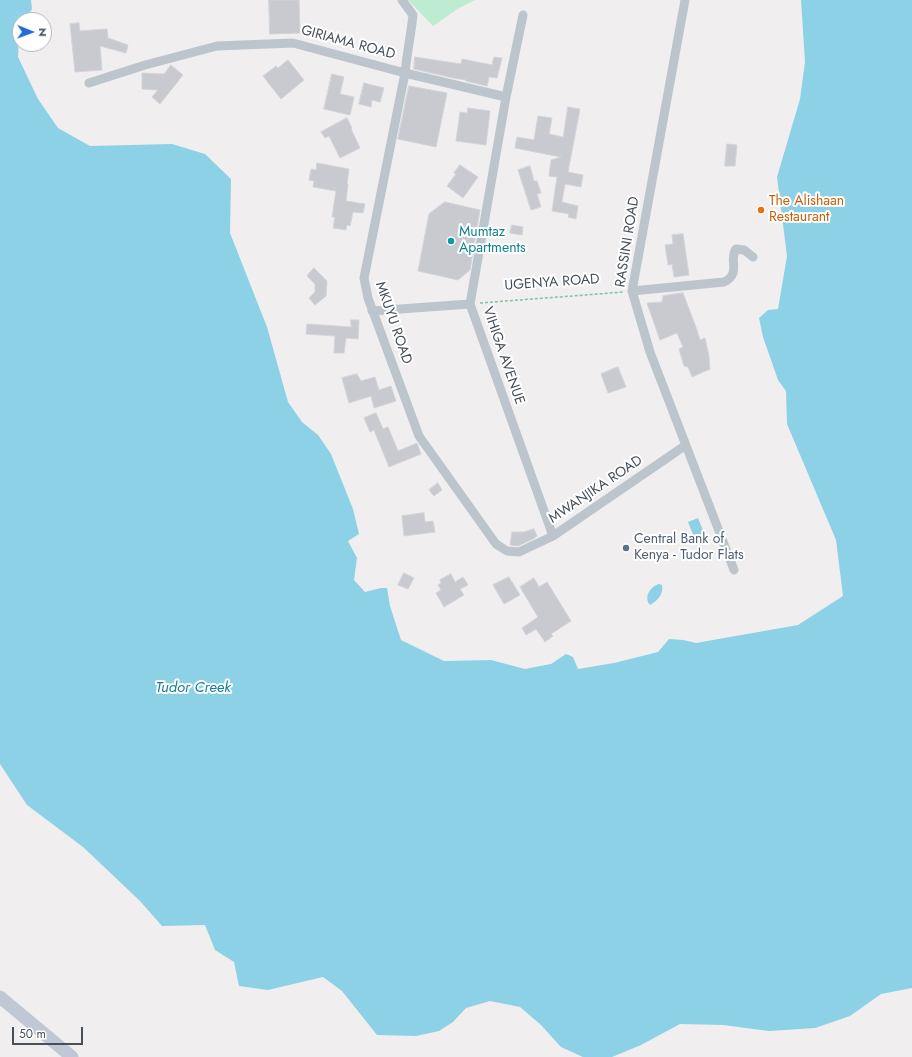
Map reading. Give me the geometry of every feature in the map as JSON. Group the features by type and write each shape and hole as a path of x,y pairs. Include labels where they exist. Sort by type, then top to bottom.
{"main road":[{"path":"0,997 72,1057"}],"street":[{"name":"MKUYU ROAD","path":"402,0 413,15 405,73 364,278 364,286 419,436 496,544 507,551 519,552"},
{"name":"RASSINI ROAD","path":"685,0 632,291 650,352 734,570"},
{"name":"VIHIGA AVENUE","path":"523,15 506,97 470,304 553,536"},
{"name":"GIRIAMA ROAD","path":"89,83 144,65 217,46 293,43 405,73 506,97"},
{"path":"632,291 724,282 732,275 734,270 734,252 736,249 744,250 753,257"},
{"path":"372,311 470,304"},
{"name":"MWANJIKA ROAD","path":"519,552 553,536 686,445"}],"path":[{"name":"UGENYA ROAD","path":"470,304 632,291"}],"green space":[{"path":"408,0 475,0 459,8 433,26"}],"water":[{"name":"Tudor Creek","path":"0,0 31,0 32,9 30,12 12,12 12,52 18,52 18,57 38,99 58,128 90,146 172,144 205,154 231,179 230,233 267,327 288,402 302,422 318,435 331,454 353,509 359,534 348,541 357,558 354,580 365,592 387,588 390,606 401,640 444,661 491,660 525,669 551,664 566,654 573,657 578,669 614,663 658,652 669,639 696,643 798,625 843,596 836,540 787,424 786,391 778,380 763,337 759,318 768,310 778,309 787,256 777,177 800,99 805,62 801,0 912,0 912,988 881,994 850,1016 815,1028 769,1031 723,1025 680,1024 641,1045 612,1057 583,1057 561,1047 541,1025 520,1007 490,1001 466,1008 453,1022 439,1031 416,1036 377,1035 342,991 323,977 268,990 239,986 234,962 215,950 205,925 162,926 140,901 83,847 27,805 0,764"},
{"path":"698,518 706,538 696,542 688,522"},
{"path":"659,584 662,585 661,594 656,601 650,605 647,599 649,592 653,587"}],"building":[{"path":"269,0 299,0 300,33 270,34"},
{"path":"79,23 80,31 107,29 108,38 128,45 126,53 100,46 102,70 75,72 70,24"},
{"path":"415,57 461,64 462,59 492,65 494,57 502,58 497,78 489,77 487,86 414,69"},
{"path":"288,60 304,80 281,99 263,76 276,66 278,68"},
{"path":"171,65 183,75 160,104 152,97 158,90 142,89 142,73 164,74"},
{"path":"332,74 344,77 340,94 354,97 350,115 324,109"},
{"path":"364,83 384,88 380,102 372,100 371,107 359,104"},
{"path":"409,86 447,93 436,147 398,139"},
{"path":"568,107 580,109 568,172 583,175 581,187 565,184 562,202 578,206 576,219 568,217 569,214 552,211 557,177 549,176 551,160 561,157 515,148 517,137 534,140 538,116 552,118 549,134 563,137"},
{"path":"468,108 490,111 486,145 456,141 460,112 467,113"},
{"path":"347,118 360,148 340,158 329,136 325,138 321,132"},
{"path":"727,144 737,145 735,166 725,166"},
{"path":"317,163 349,169 346,201 365,204 363,213 353,212 350,226 347,225 346,230 333,228 335,217 332,217 336,191 313,187 314,181 309,180 311,169 316,170"},
{"path":"460,165 478,177 463,198 447,186 456,174 454,173"},
{"path":"530,166 534,181 537,181 541,193 537,194 541,207 531,210 518,170"},
{"name":"Mumtaz Apartments","path":"445,202 480,210 470,270 458,280 418,271 429,214"},
{"path":"512,225 523,227 522,235 510,233"},
{"path":"683,234 689,275 674,277 672,264 668,265 665,245 673,244 672,235"},
{"path":"314,268 327,281 326,296 315,305 309,298 315,292 315,284 307,276"},
{"path":"683,293 700,340 705,338 709,356 710,369 692,377 688,367 684,366 679,349 683,347 677,333 660,340 647,303 662,302 663,296"},
{"path":"351,320 359,320 358,339 346,338 344,353 334,353 335,336 306,334 307,324 351,327"},
{"path":"618,367 626,387 608,393 601,374"},
{"path":"357,374 361,381 375,377 379,390 391,386 396,401 374,408 371,396 349,403 342,378"},
{"path":"376,413 383,429 388,427 398,451 417,443 421,454 389,467 374,430 370,432 364,418"},
{"path":"438,483 442,490 434,496 429,490"},
{"path":"424,513 425,522 433,521 435,532 404,536 402,516"},
{"path":"534,529 537,536 533,539 518,546 510,545 512,532 524,532"},
{"path":"404,573 414,578 408,589 398,585"},
{"path":"451,574 455,582 463,577 468,585 460,589 464,595 444,607 436,593 441,590 438,585 441,583 440,580"},
{"path":"509,577 520,595 504,604 493,585"},
{"path":"534,578 539,587 547,582 571,621 551,634 553,636 545,642 536,629 526,635 522,628 538,617 520,587"}],"place":[{"name":"The Alishaan Restaurant","path":"761,210"},
{"name":"Mumtaz Apartments","path":"451,241"},
{"name":"Central Bank of Kenya - Tudor Flats","path":"626,548"}]}
